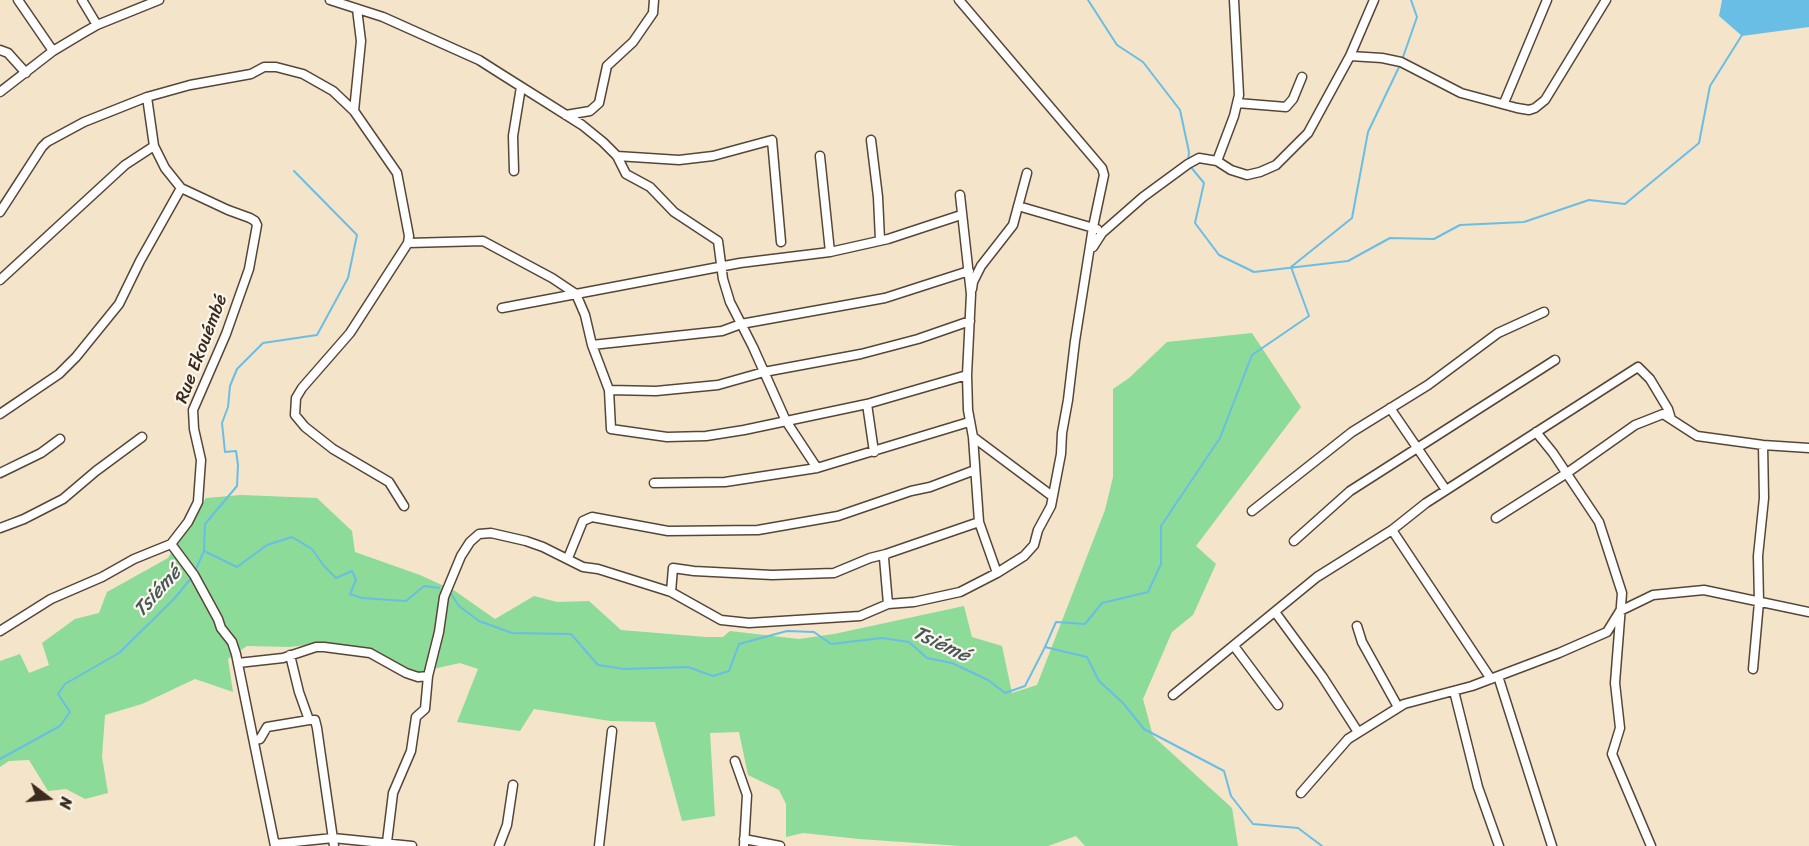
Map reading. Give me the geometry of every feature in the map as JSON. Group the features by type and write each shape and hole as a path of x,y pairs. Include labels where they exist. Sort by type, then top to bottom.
{"street":[{"path":"18,0 53,51"},
{"path":"82,0 98,25"},
{"path":"0,92 53,51 136,4 159,0"},
{"path":"330,0 383,17 479,60 566,115 603,142 617,156 626,174 650,187 674,212 718,242 730,302 786,421 817,468"},
{"path":"566,115 590,111 599,103 607,66 633,42 653,13 654,0"},
{"path":"387,842 393,793 411,751 416,717 425,709 428,676 440,632 444,597 470,542 480,534 503,534 543,547 583,567 598,569 671,592 714,616 735,623 860,616 888,604 914,602 960,591 998,573 1024,556 1034,545 1038,530 1051,506 1061,454 1075,341 1093,227 1104,179 1102,168 959,0"},
{"path":"1217,161 1237,103 1239,86 1233,0"},
{"path":"1091,250 1102,233 1143,197 1199,158 1217,161 1231,170 1247,175 1270,169 1283,160 1308,133 1350,56 1374,0"},
{"path":"1504,103 1547,0"},
{"path":"1350,56 1401,62 1461,93 1529,110 1545,100 1606,0"},
{"path":"354,111 361,41 357,9"},
{"path":"0,50 8,53 26,73"},
{"path":"0,212 47,142 84,122 147,97 190,85 251,74 264,67 276,67 303,74 333,90 354,111 397,173 409,230 408,243 350,333 302,388 296,398 296,415 305,427 333,449 379,475 388,483 404,506"},
{"path":"1237,103 1286,107 1293,99 1302,77"},
{"path":"514,171 513,136 520,87"},
{"name":"Rue Ekouémbé","path":"147,97 154,146 165,168 181,188 255,220 257,225 249,269 226,334 193,410 194,429 201,460 198,502 188,522 171,544"},
{"path":"617,156 679,160 712,156 772,140 781,242"},
{"path":"871,140 878,197 880,240"},
{"path":"0,280 125,165 154,146"},
{"path":"820,156 830,252"},
{"path":"971,294 973,282 981,266 1011,230 1027,173"},
{"path":"0,414 59,374 112,313 123,297 140,261 181,188"},
{"path":"960,195 971,294 967,375 969,422 973,437 979,522 998,573"},
{"path":"1018,206 1093,227 1102,233"},
{"path":"502,308 740,263 830,252 880,240 961,215"},
{"path":"408,243 483,241 552,278 576,294 609,390 611,429 667,437 706,436 867,404 967,375"},
{"path":"592,345 722,331 741,324 885,298 969,271"},
{"path":"1252,511 1352,432 1428,385 1498,333 1544,312"},
{"path":"609,390 656,391 718,385 764,372 861,354 918,339 970,321"},
{"path":"1294,541 1350,491 1555,360"},
{"path":"1173,695 1317,577 1392,530 1446,490 1638,367 1650,379 1668,409 1671,419"},
{"path":"867,404 874,452"},
{"path":"1390,408 1446,490"},
{"path":"1496,518 1567,473 1635,425 1663,414 1697,436 1763,445 1809,448"},
{"path":"654,483 725,482 817,468 969,422"},
{"path":"1536,432 1567,473 1599,522 1622,593 1615,683 1620,728 1612,754 1652,846"},
{"path":"0,528 24,519 63,499 142,437"},
{"path":"973,437 1052,496"},
{"path":"0,473 40,453 60,439"},
{"path":"1753,669 1759,602 1758,556 1764,498 1763,445"},
{"path":"568,558 583,521 592,517 668,531 759,530 838,516 975,470"},
{"path":"671,592 673,568 772,575 834,573 870,558 979,522"},
{"path":"1392,530 1494,678 1552,846"},
{"path":"0,631 51,599 171,544 194,575 221,628 232,642 275,845 387,842 412,846"},
{"path":"886,554 884,558 888,604"},
{"path":"1301,793 1348,739 1398,707 1494,678 1607,632 1620,611 1653,595 1704,590 1809,612"},
{"path":"1275,612 1322,676 1358,732"},
{"path":"1357,626 1362,642 1398,707"},
{"path":"1234,646 1278,705"},
{"path":"238,663 283,658 316,647 324,647 370,652 406,673 418,677 428,676"},
{"path":"290,655 309,720"},
{"path":"1454,691 1478,787 1499,846"},
{"path":"254,740 260,739 267,727 315,720 333,842"},
{"path":"598,846 612,731"},
{"path":"735,761 747,795 744,843 780,846"},
{"path":"499,846 507,825 513,785"}],"green space":[{"path":"1252,333 1301,407 1196,546 1216,564 1193,615 1172,632 1143,699 1153,736 1232,808 1238,846 1085,846 1076,836 1048,846 961,846 803,833 786,837 786,804 779,790 748,775 739,732 710,733 715,816 682,821 655,722 610,721 534,709 520,731 457,722 478,669 460,663 415,673 374,649 316,644 289,647 247,646 228,659 233,692 195,679 142,704 105,715 102,757 108,793 85,799 66,789 48,791 29,760 9,761 0,767 0,661 20,654 29,673 49,665 42,643 75,619 99,613 107,592 168,558 206,498 241,495 317,498 352,531 355,552 420,575 455,591 495,619 534,596 557,602 589,601 621,630 706,637 723,637 730,631 799,639 834,634 964,606 972,637 1002,646 1012,693 1037,685 1105,510 1113,477 1113,389 1129,378 1167,342"}],"water":[{"path":"1722,0 1809,0 1809,27 1742,36 1719,16"}],"waterway":[{"path":"1088,0 1117,45 1143,62 1180,110 1189,152 1188,162"},
{"path":"1402,60 1417,17 1411,0"},
{"path":"1190,166 1204,183 1195,223 1219,255 1254,272 1348,261 1390,238 1434,239 1460,225 1524,222 1589,200 1625,204 1699,143 1710,86 1742,35"},
{"path":"1045,647 1056,622 1085,624 1102,603 1148,592 1161,564 1161,526 1220,438 1252,355 1309,316 1291,267 1352,218 1368,132 1400,65"},
{"path":"204,551 205,524 237,486 236,451 225,452 222,423 228,407 230,386 237,369 263,343 317,335 348,278 357,235 294,171"},
{"name":"Tsiémé","path":"195,571 204,551 237,567 267,545 292,537 312,549 336,578 352,571 356,580 350,594 362,598 406,601 424,586 439,588"},
{"name":"Tsiémé","path":"0,759 60,726 70,712 58,694 65,684 119,653 174,599 193,576"},
{"name":"Tsiémé","path":"451,594 459,606 479,621 512,633 571,634 598,665 624,669 688,667 713,676 729,671 739,644 787,631 814,632 831,644 882,638 909,642 927,658 952,663 988,680 1005,693 1025,686 1045,647 1087,657 1099,681 1123,703 1144,729 1224,771 1231,796 1253,824 1298,828 1322,846"}]}
